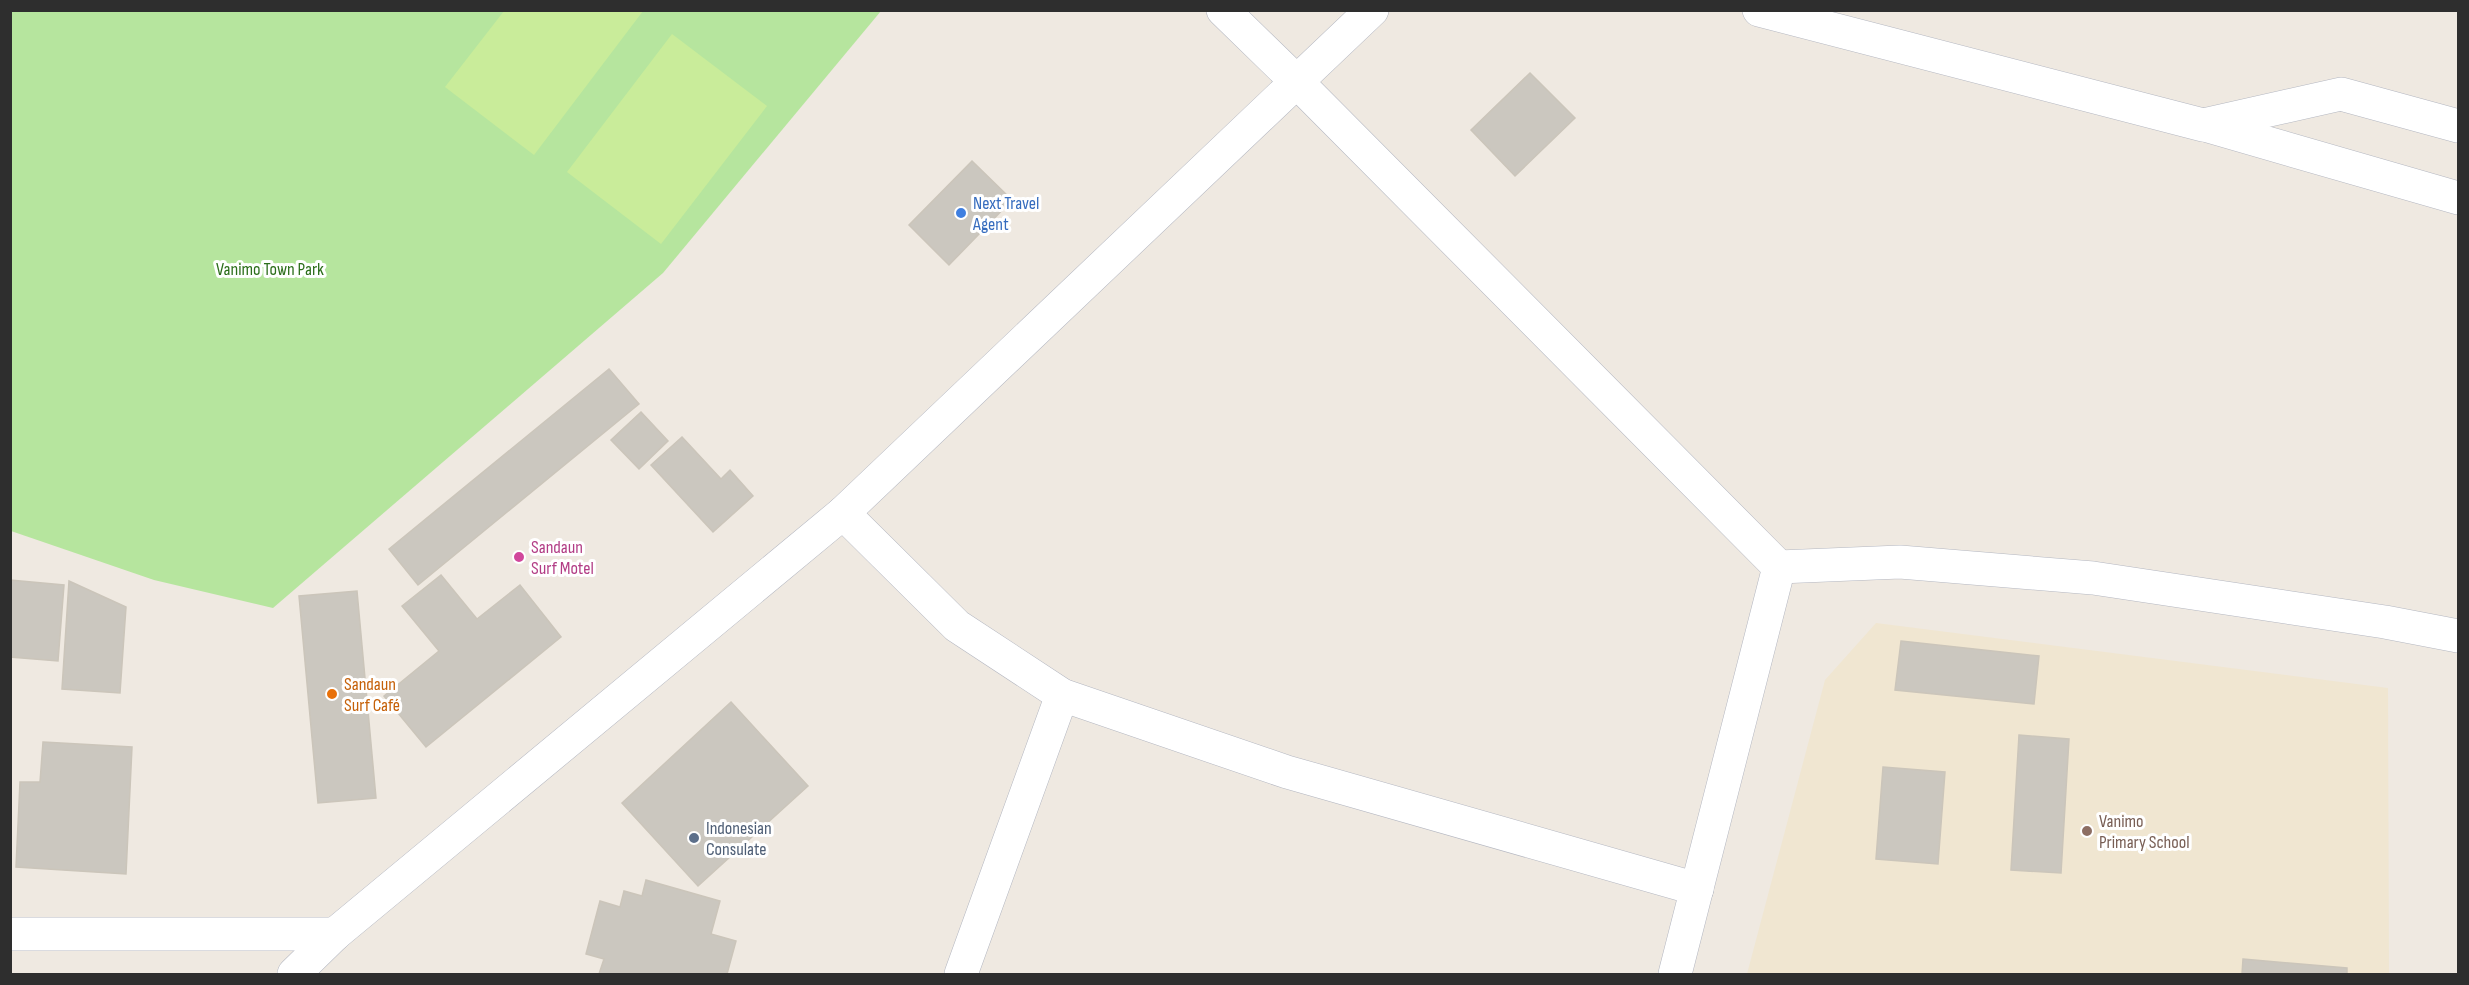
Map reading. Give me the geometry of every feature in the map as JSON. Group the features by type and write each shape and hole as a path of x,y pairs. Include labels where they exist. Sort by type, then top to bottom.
{"street":[{"path":"1223,10 1779,567 1900,562 2093,578 2385,622 2458,636"},
{"path":"294,975 335,934 843,513 1372,10"},
{"path":"1759,10 2203,125 2458,198"},
{"path":"2203,125 2341,94 2458,126"},
{"path":"843,513 957,626 1062,695 1287,772 1696,889"},
{"path":"1675,975 1779,567"},
{"path":"961,975 1062,695"},
{"path":"10,934 335,934"}],"shaded area":[{"name":"Vanimo Primary School","path":"1876,623 2388,688 2389,974 1747,974 1825,680"}],"green space":[{"name":"Vanimo Town Park","path":"11,11 881,11 663,273 273,608 154,580 11,531"},
{"path":"504,11 643,11 534,155 445,87"},
{"path":"672,34 767,106 661,244 567,172"}],"building":[{"path":"1530,73 1575,118 1515,176 1471,130"},
{"name":"Next Travel Agent","path":"972,161 1012,200 949,265 909,225"},
{"path":"609,369 639,404 418,585 389,549"},
{"path":"641,412 668,441 639,469 611,440"},
{"path":"682,437 721,479 730,470 753,496 713,532 651,465"},
{"path":"441,575 477,619 520,585 561,637 426,747 384,696 439,651 402,606"},
{"path":"10,580 64,585 58,661 10,657"},
{"path":"69,581 126,607 120,693 62,689"},
{"path":"357,591 376,798 318,803 299,596"},
{"path":"1901,641 2039,656 2034,704 1895,690"},
{"path":"731,702 808,786 698,886 622,803"},
{"path":"2019,735 2069,739 2061,873 2011,870"},
{"path":"43,742 132,747 126,874 16,867 20,782 40,782"},
{"path":"1883,767 1945,772 1938,864 1876,859"},
{"path":"646,880 720,901 711,934 736,941 727,974 599,974 604,959 586,954 600,901 620,907 624,891 642,896"},
{"path":"2243,959 2347,968 2347,974 2242,974"}],"place":[{"name":"Next Travel Agent","path":"961,213"},
{"name":"Sandaun Surf Motel","path":"519,557"},
{"name":"Sandaun Surf Café","path":"332,694"},
{"name":"Vanimo Primary School","path":"2087,831"},
{"name":"Indonesian Consulate","path":"694,838"}]}
